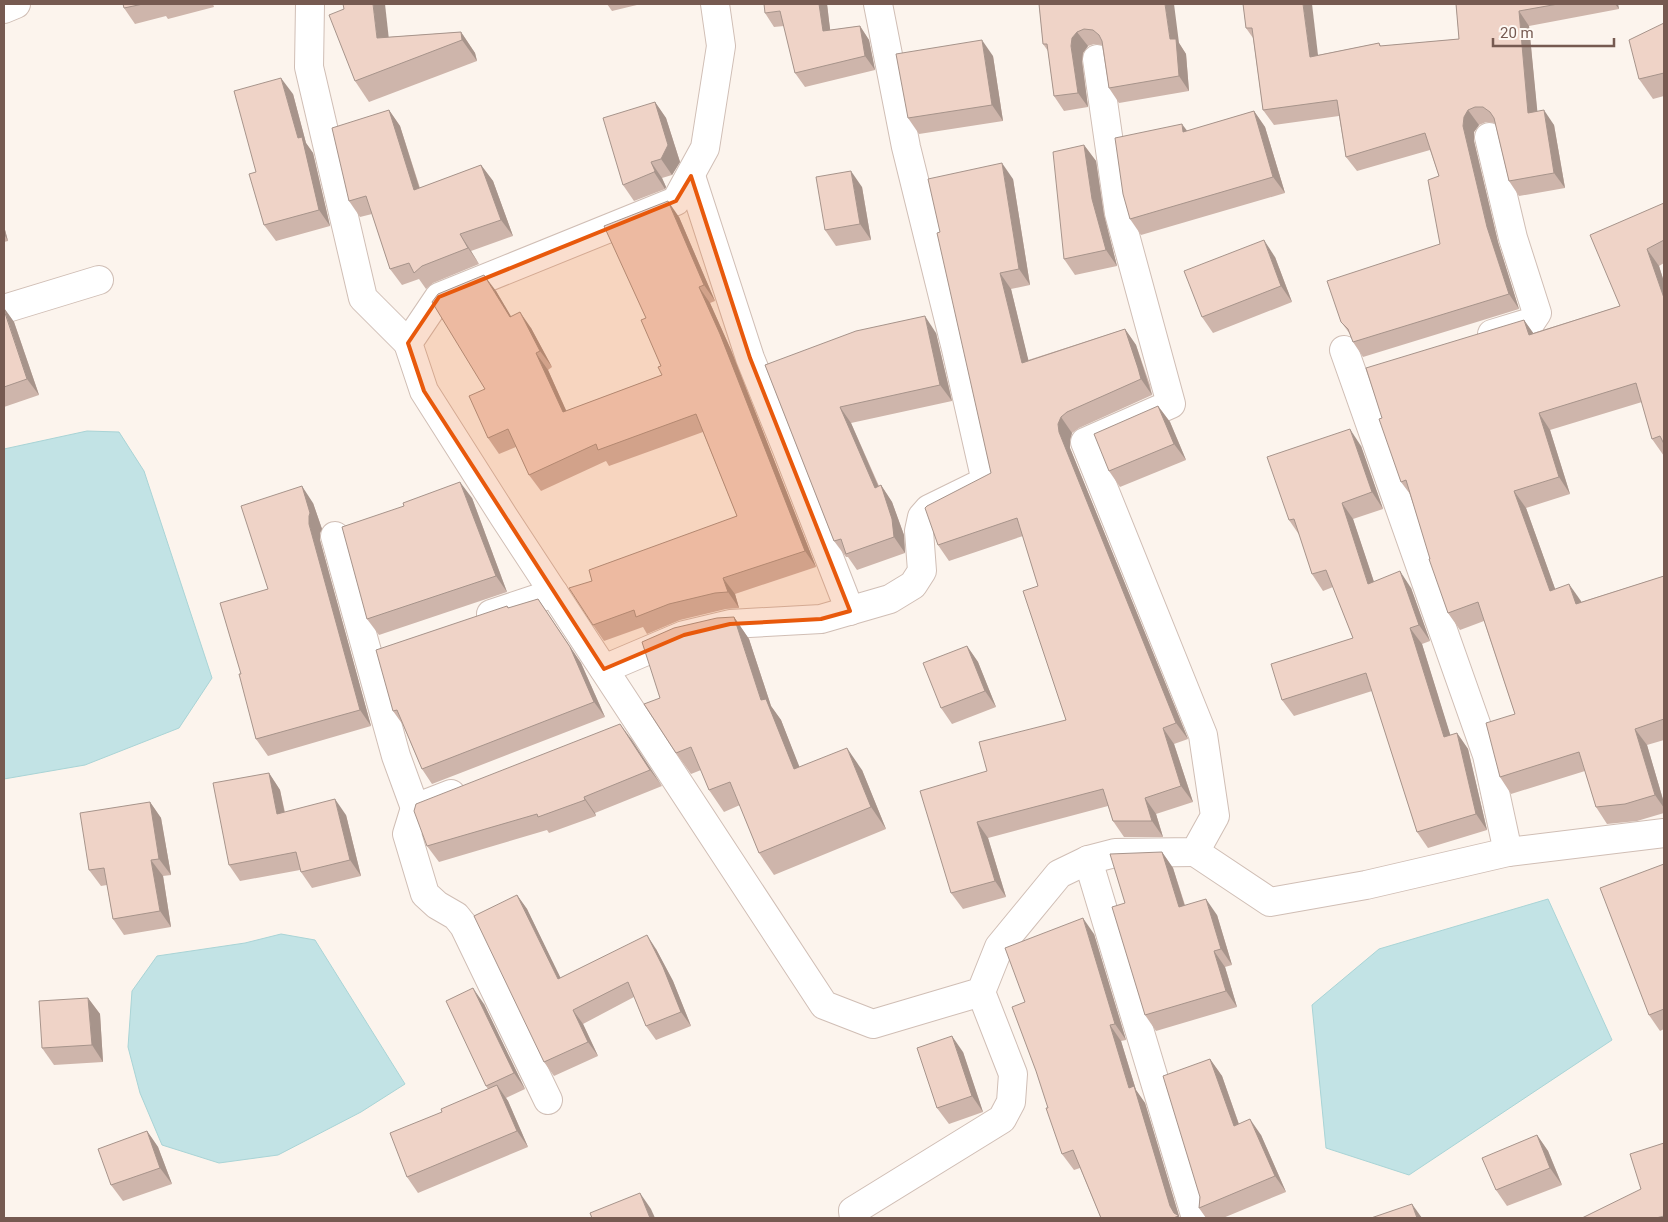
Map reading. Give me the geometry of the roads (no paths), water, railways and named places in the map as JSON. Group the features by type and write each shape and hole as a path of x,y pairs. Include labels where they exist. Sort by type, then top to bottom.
{"street":[{"path":"4,9 16,4"},
{"path":"310,4 310,67 362,298 408,343 424,391 824,1005 874,1024 981,992"},
{"path":"408,343 439,297 676,200 705,148 721,46 715,4"},
{"path":"604,669 684,635 730,624 821,619 890,599 913,585 922,571 919,531 922,517 929,509 978,487 982,483 984,474 956,349 906,147 878,4"},
{"path":"1097,59 1119,213 1171,404 1085,442 1202,735 1215,816 1195,852"},
{"path":"1466,342 1531,322 1537,313 1513,238 1490,137"},
{"path":"691,176 750,358 850,611"},
{"path":"4,309 99,280"},
{"path":"1344,350 1363,373 1487,755 1508,852"},
{"path":"335,536 378,652 396,756 415,808 407,834 424,894 437,905 456,916 464,926 548,1100"},
{"path":"470,621 554,593"},
{"path":"610,732 638,721"},
{"path":"415,808 471,786"},
{"path":"848,1216 1002,1119 1011,1102 1013,1074 981,992 999,947 1058,874 1088,860 1115,853 1195,852 1270,902 1366,885 1508,852 1664,833"},
{"path":"1088,860 1196,1218"}],"water":[{"path":"87,431 119,432 144,471 212,678 179,728 85,765 4,779 4,449"},
{"path":"1548,899 1612,1040 1409,1175 1326,1148 1312,1005 1379,949"},
{"path":"281,934 315,940 405,1084 361,1112 278,1155 219,1163 162,1145 140,1093 128,1047 132,991 157,956 245,943"}]}
